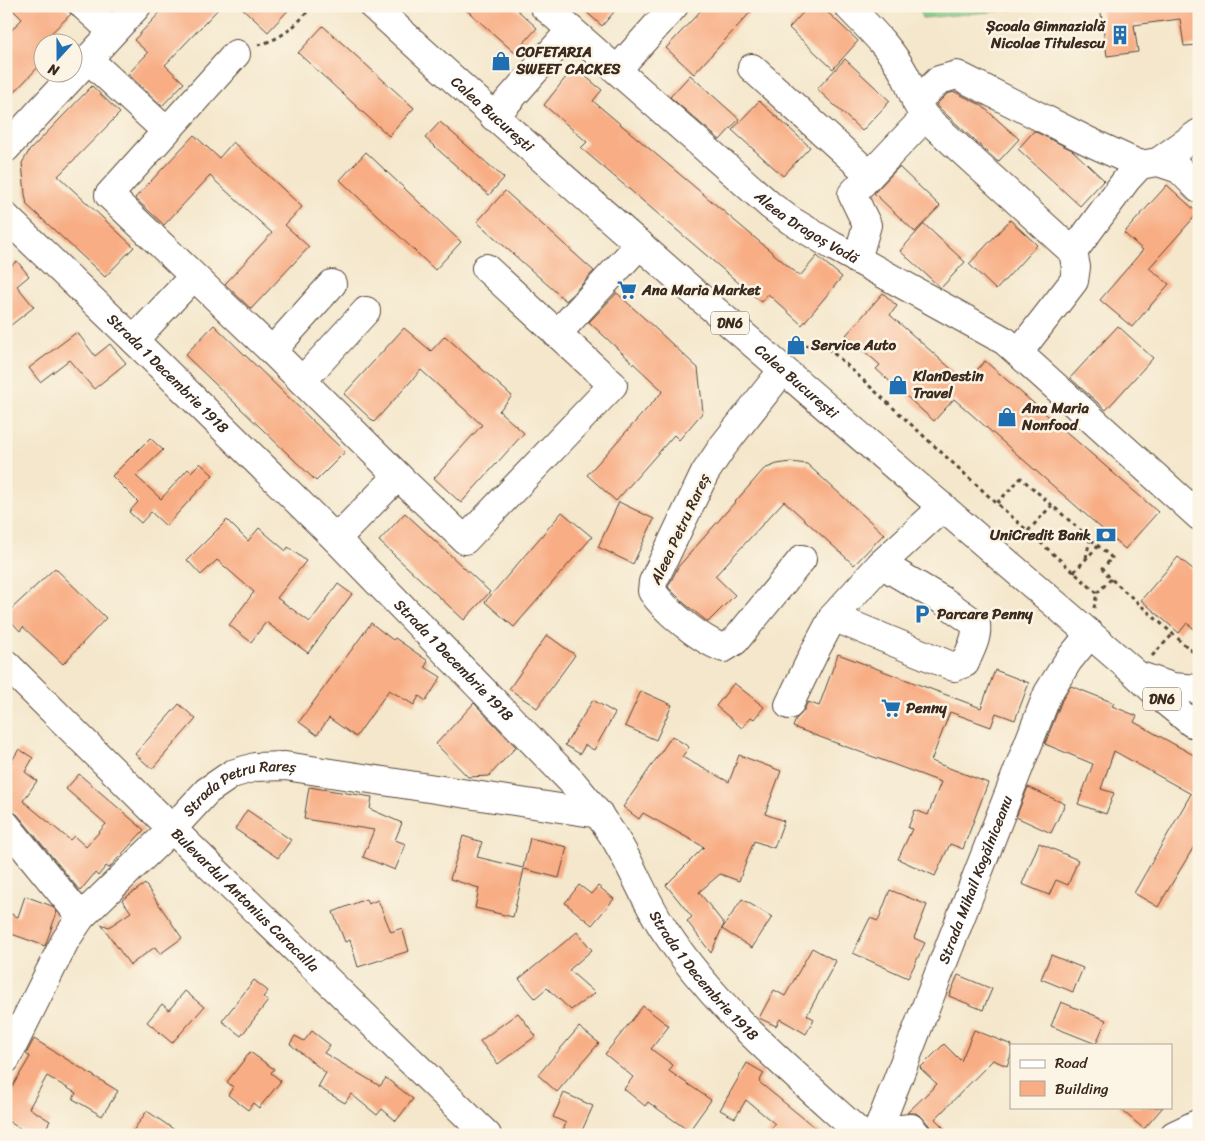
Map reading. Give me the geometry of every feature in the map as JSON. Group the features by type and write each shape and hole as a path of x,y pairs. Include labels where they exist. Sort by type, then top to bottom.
{"street":[{"path":"6,148 137,6"},
{"name":"Calea București","path":"373,6 494,117 783,370 943,507 1141,666 1165,701 1196,727"},
{"name":"Aleea Dragoș Vodă","path":"544,6 790,220 857,260 992,333 1019,352 1199,516"},
{"path":"617,70 674,6"},
{"path":"848,6 883,43 904,74 921,110 1073,252 1076,267 1074,281 1019,352"},
{"path":"494,117 571,30"},
{"path":"236,54 109,195 465,540 613,385 486,268"},
{"path":"88,59 166,131"},
{"path":"752,68 870,175"},
{"path":"857,260 867,224 852,194 870,175 921,110 939,80 957,75 1090,142 1149,164 1179,169 1199,189"},
{"path":"1073,252 1127,179 1199,133"},
{"name":"Strada 1 Decembrie 1918","path":"6,217 336,539 573,784 600,814 621,848 646,900 665,931 721,1002 749,1031 862,1135"},
{"path":"556,334 640,244"},
{"path":"134,340 193,276"},
{"path":"272,351 332,284"},
{"path":"302,381 366,311"},
{"name":"Aleea Petru Rareș","path":"783,370 723,446 705,473 654,582 652,591 660,604 712,644 724,648 735,641 802,559"},
{"path":"336,539 398,476"},
{"path":"790,705 833,617 881,564 943,507"},
{"path":"833,617 954,667 965,663 975,641 976,624 942,600 881,564"},
{"name":"Strada Mihail Kogălniceanu","path":"876,1135 997,799 1048,693 1091,624"},
{"name":"Bulevardul Antonius Caracalla","path":"6,664 172,829 487,1135"},
{"name":"Calea București","path":"1141,666 1148,679 1172,687 1199,689"},
{"name":"DN6","path":"1196,727 1191,707 1193,700 1199,693"},
{"name":"Strada Petru Rareș","path":"6,1059 65,941 81,917 172,829 207,791 232,774 255,767 285,766 323,770 600,814"},
{"path":"6,824 81,917"},
{"path":"1174,1135 1199,1123"},
{"path":"889,1135 910,1128 917,1135"}],"path":[{"path":"236,54 245,47 272,41 284,35 313,6"},
{"name":"Calea București","path":"796,346 824,346 837,356 1097,593"},
{"path":"997,503 1021,478 1112,558 1103,568 1111,579 1192,652 1199,655"},
{"path":"1028,531 1052,505"},
{"path":"1086,559 1090,539"},
{"path":"1074,572 1098,546"},
{"path":"1091,624 1097,593 1111,579"},
{"path":"1141,666 1173,634"}],"green space":[{"path":"920,6 1052,6 922,18"}],"building":[{"path":"9,6 64,6 71,14 52,32 32,32 32,74 6,101 6,36 22,19"},
{"path":"166,6 221,6 165,65 184,83 162,106 128,74 148,53 134,40"},
{"path":"240,6 292,6 268,32"},
{"path":"462,6 513,6 537,28 515,53"},
{"path":"580,6 619,6 602,26"},
{"path":"705,6 756,6 694,74 666,48"},
{"path":"809,6 821,6 858,41 833,69 789,28"},
{"name":"Școala Gimnazială Nicolae Titulescu","path":"1100,6 1199,6 1199,45 1184,46 1180,19 1134,25 1138,52 1107,56"},
{"path":"323,26 414,108 389,136 298,53"},
{"path":"845,59 890,101 862,131 817,89"},
{"path":"574,67 602,90 593,101 800,276 817,256 842,277 802,325 768,294 761,302 581,148 587,142 544,105"},
{"path":"690,75 739,119 720,140 670,97"},
{"path":"92,86 120,113 58,176 134,247 105,277 27,205 22,163 29,151"},
{"path":"955,92 981,105 1019,139 998,162 936,105 947,94"},
{"path":"759,101 810,147 783,176 732,130"},
{"path":"440,122 504,178 489,195 425,138"},
{"path":"1034,131 1072,150 1104,180 1080,206 1018,149"},
{"path":"194,135 219,158 233,142 302,207 285,225 309,247 251,309 225,284 272,233 210,176 164,225 135,198"},
{"path":"366,152 461,242 435,270 340,180"},
{"path":"899,167 940,206 915,232 874,193"},
{"path":"1167,185 1198,213 1149,268 1169,284 1132,327 1100,300 1143,250 1124,233"},
{"path":"505,191 594,271 566,301 477,222"},
{"path":"1010,220 1037,245 996,290 969,264"},
{"path":"924,224 965,262 941,288 900,251"},
{"path":"17,261 29,276 17,286 34,307 6,329 6,270"},
{"path":"617,293 698,368 703,412 679,440 674,435 616,501 587,475 663,391 589,322"},
{"path":"883,293 897,306 890,315 966,382 985,361 1158,512 1125,549 954,399 934,421 876,369 880,365 846,335"},
{"path":"214,325 345,452 316,481 185,355"},
{"path":"1118,326 1153,358 1106,410 1070,378"},
{"path":"404,328 431,351 445,336 512,396 499,411 524,433 461,503 434,478 482,425 421,370 374,422 344,394"},
{"path":"77,332 95,356 110,344 126,363 94,389 69,360 40,382 29,368"},
{"path":"150,438 163,450 136,476 161,499 188,469 191,472 200,463 213,475 166,526 151,512 141,523 129,512 138,502 112,476"},
{"path":"791,462 807,464 884,534 854,565 784,501 715,576 735,595 708,622 685,604 668,587 678,567 764,469 777,464"},
{"path":"619,502 654,519 633,564 598,547"},
{"path":"562,512 592,537 514,627 485,602"},
{"path":"405,513 490,592 464,620 379,541"},
{"path":"227,520 248,541 259,528 286,551 288,547 306,561 277,598 310,622 338,584 352,594 308,653 266,622 251,642 229,625 254,592 217,560 201,575 187,560"},
{"path":"1178,557 1199,574 1199,633 1187,623 1179,633 1141,600"},
{"path":"55,568 106,618 63,664 23,627 20,631 6,616"},
{"path":"371,623 393,640 395,638 428,661 425,667 441,677 426,701 419,696 414,705 389,690 356,737 329,718 317,735 299,722"},
{"path":"547,635 575,655 537,708 509,689"},
{"path":"838,654 981,708 995,670 1029,683 1015,720 996,713 991,727 950,712 931,761 988,783 963,849 950,844 935,876 898,859 912,829 908,828 915,810 928,815 941,782 793,727 796,719 803,712 808,702 819,706"},
{"path":"734,683 764,707 754,719 751,717 742,728 716,706"},
{"path":"1071,686 1114,703 1112,706 1137,716 1134,722 1199,758 1199,838 1158,907 1134,893 1191,794 1114,751 1101,789 1114,793 1106,814 1078,804 1093,764 1045,744 1062,700"},
{"path":"641,691 672,705 656,740 625,726"},
{"path":"593,700 615,713 594,750 585,745 580,754 565,745"},
{"path":"474,703 516,747 489,776 468,777 436,744"},
{"path":"179,704 196,719 152,769 135,754"},
{"path":"672,736 689,747 682,757 729,782 739,755 781,771 765,814 784,821 774,848 754,841 739,881 720,874 699,892 724,924 711,953 687,921 692,917 666,885 704,847 643,813 639,819 623,807"},
{"path":"19,749 33,758 25,772 37,781 23,801 70,840 74,836 86,847 106,824 66,789 79,774 144,830 109,868 106,866 98,876 95,873 80,891 18,815 6,810 6,771"},
{"path":"309,787 372,797 370,809 402,823 395,840 406,844 395,870 363,857 374,830 304,819"},
{"path":"1028,787 1065,804 1051,833 1016,817"},
{"path":"247,810 291,840 278,858 235,829"},
{"path":"463,836 482,842 477,857 523,868 530,838 567,847 559,878 524,869 513,917 475,908 479,888 450,879"},
{"path":"1039,843 1078,860 1068,885 1056,880 1049,895 1022,884"},
{"path":"145,884 182,938 160,954 155,947 130,965 101,924 109,927 131,912 122,900"},
{"path":"579,885 591,894 598,886 614,899 592,925 565,903"},
{"path":"890,890 927,905 914,938 925,943 908,978 853,953 870,918 878,921"},
{"path":"25,896 52,906 57,912 45,946 6,932 6,912 18,917"},
{"path":"366,899 368,904 378,900 391,932 402,928 409,951 358,967 350,940 345,942 333,912"},
{"path":"742,899 772,917 752,948 722,929"},
{"path":"577,932 592,950 569,970 595,993 571,1010 547,988 535,998 519,979"},
{"path":"812,948 836,961 807,1015 814,1019 806,1034 780,1019 776,1026 759,1018 774,990 785,996"},
{"path":"1051,955 1083,968 1073,992 1041,979"},
{"path":"958,975 992,989 983,1010 949,996"},
{"path":"254,980 268,991 263,997 268,1001 241,1036 222,1021"},
{"path":"185,991 204,1007 172,1043 147,1022 162,1004 169,1010"},
{"path":"1061,1002 1106,1020 1096,1044 1051,1026"},
{"path":"643,1006 669,1026 651,1049 673,1065 669,1071 711,1100 689,1131 648,1102 645,1106 624,1089 633,1077 605,1054"},
{"path":"518,1013 536,1036 498,1064 480,1041"},
{"path":"579,1027 599,1043 557,1092 538,1075"},
{"path":"974,1030 1010,1044 1010,1058 1007,1066 993,1060 935,1119 951,1135 932,1135 929,1125 923,1118 916,1113 907,1113 937,1084 920,1068 944,1044 961,1061"},
{"path":"312,1031 330,1045 324,1053 380,1086 386,1078 413,1099 396,1121 382,1109 377,1115 351,1094 345,1103 318,1087 326,1073 290,1044 295,1036 304,1041"},
{"path":"34,1039 118,1091 102,1116 73,1099 76,1093 47,1076 29,1108 50,1121 42,1135 31,1135 6,1120 6,1097 30,1057 26,1054"},
{"path":"250,1052 274,1069 271,1073 281,1081 259,1108 253,1103 248,1110 228,1095 233,1087 227,1082"},
{"path":"747,1063 764,1073 759,1082 824,1135 766,1135 775,1124 746,1100 735,1118 720,1110"},
{"path":"564,1093 593,1106 580,1135 561,1135 566,1123 553,1117"},
{"path":"1119,1108 1162,1108 1144,1129"},
{"path":"147,1111 182,1135 130,1135"}],"place":[{"name":"Școala Gimnazială Nicolae Titulescu","path":"1120,35"},
{"name":"COFETARIA SWEET CACKES","path":"501,61"},
{"name":"Ana Maria Market","path":"627,290"},
{"name":"Service Auto","path":"796,345"},
{"name":"KlanDestin Travel","path":"898,385"},
{"name":"Ana Maria Nonfood","path":"1007,417"},
{"name":"UniCredit Bank","path":"1106,535"},
{"name":"Parcare Penny","path":"922,614"},
{"name":"Penny","path":"891,708"}]}
